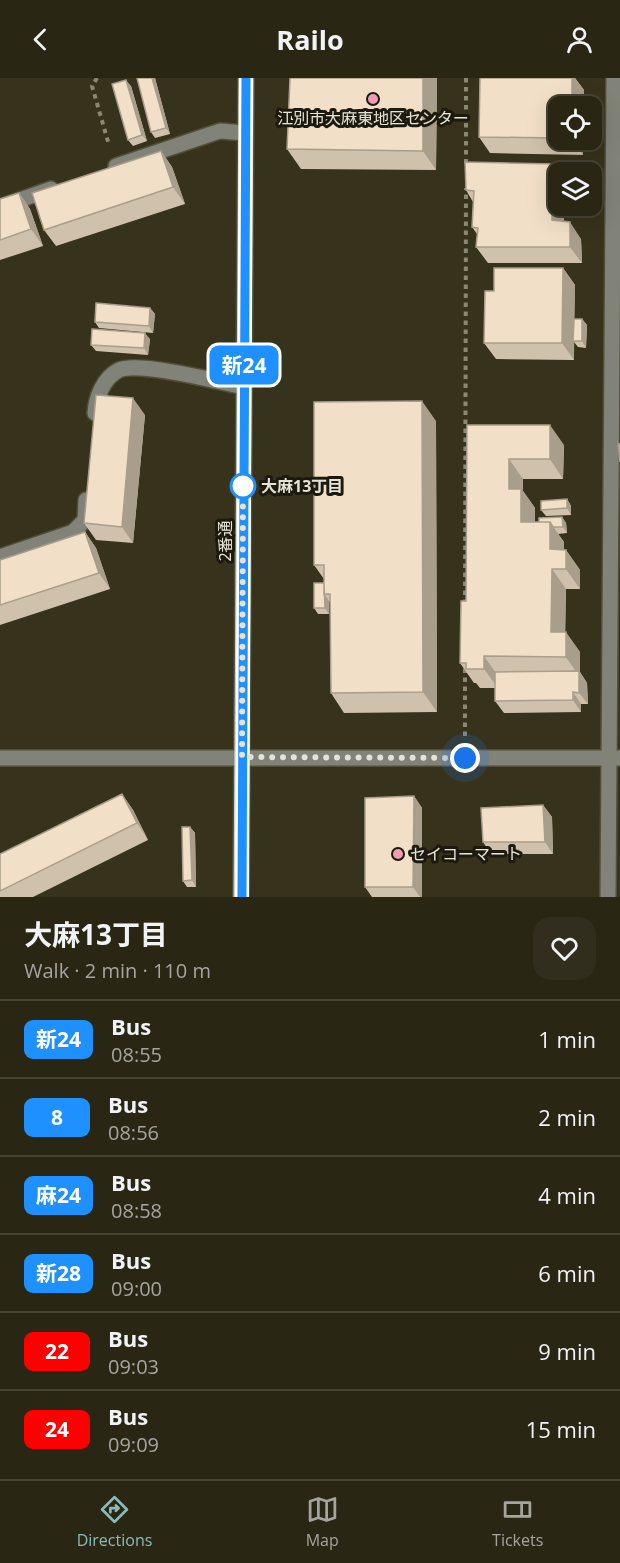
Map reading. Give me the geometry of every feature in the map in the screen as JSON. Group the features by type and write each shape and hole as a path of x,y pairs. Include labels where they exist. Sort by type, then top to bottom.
{"main road":[{"name":"2番通","path":"242,897 246,78"}],"street":[{"path":"608,897 614,758 617,215 614,78"},
{"path":"97,172 220,131 245,133"},
{"path":"0,207 70,182"},
{"path":"94,426 96,402 105,382 119,370 140,368 244,387"},
{"path":"0,557 73,532 84,520 88,485"},
{"path":"0,758 614,758"}],"path":[{"path":"97,78 92,86 116,166"},
{"path":"466,78 466,170"},
{"path":"465,615 466,182"},
{"path":"465,663 465,758"}],"building":[{"path":"137,78 152,78 166,128 151,132"},
{"path":"290,78 423,78 423,151 287,149"},
{"path":"480,78 572,78 572,96 548,96 548,138 479,137"},
{"path":"126,80 142,135 128,140 112,84"},
{"path":"161,151 173,187 44,230 32,193"},
{"path":"465,162 548,164 548,216 552,216 552,220 570,222 570,247 476,247 478,228 472,227 474,191 466,190"},
{"path":"19,193 31,229 0,240 0,199"},
{"path":"494,268 563,268 562,343 484,343 485,291 494,291"},
{"path":"96,303 150,308 149,326 95,322"},
{"path":"574,319 582,319 582,341 573,341"},
{"path":"92,329 145,333 144,348 91,345"},
{"path":"96,395 133,398 122,527 84,523"},
{"path":"422,401 423,692 331,693 330,594 324,594 324,565 314,565 314,402"},
{"path":"467,425 550,425 550,459 509,459 509,489 521,489 521,522 550,522 550,549 566,550 566,569 552,569 551,632 566,632 566,657 484,656 484,669 466,669 466,663 460,663 461,601 466,601"},
{"path":"567,499 567,508 541,510 541,501"},
{"path":"562,517 563,527 553,527 550,522 539,522 539,518"},
{"path":"85,532 99,573 0,605 0,560"},
{"path":"314,583 324,583 325,608 314,608"},
{"path":"579,671 579,693 573,692 573,700 495,701 495,672"},
{"path":"122,794 137,823 0,891 0,854"},
{"name":"セイコーマート","path":"414,796 413,887 365,887 365,798"},
{"path":"543,805 545,842 483,842 481,808"},
{"path":"182,827 190,827 192,880 183,881"}],"bus line":[{"name":"新24","path":"242,897 246,78"}],"place":[{"name":"江別市大麻東地区センター","path":"373,99"},
{"name":"大麻13丁目","path":"243,486"},
{"name":"セイコーマート","path":"398,854"}],"route":[{"path":"243,486 243,480 242,757 465,758"}]}
